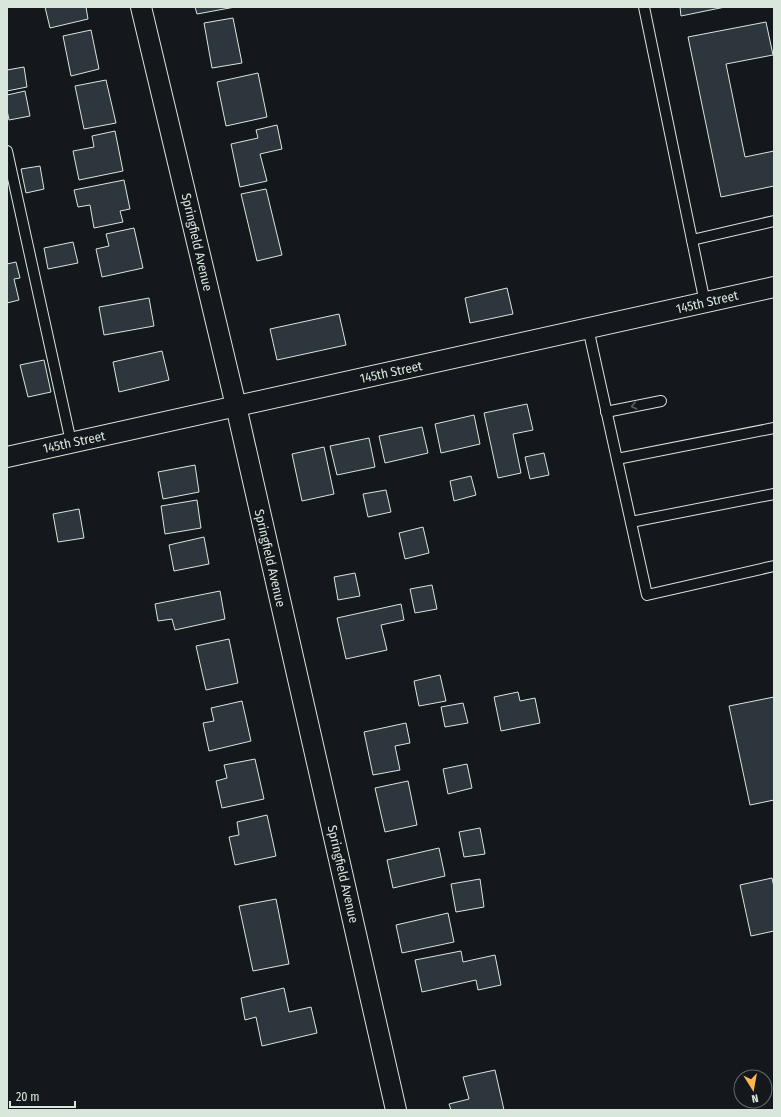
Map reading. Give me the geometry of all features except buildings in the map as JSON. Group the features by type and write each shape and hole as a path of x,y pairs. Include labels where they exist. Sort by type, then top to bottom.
{"street":[{"name":"Springfield Avenue","path":"141,7 236,406 396,1110"},
{"name":"145th Street","path":"7,457 774,287"}],"lane":[{"path":"644,7 705,303"},
{"path":"7,151 71,442"},
{"path":"692,240 774,221"},
{"path":"588,328 647,595 774,566"},
{"path":"606,412 661,401"},
{"path":"617,459 774,428"},
{"path":"631,522 774,494"}]}
